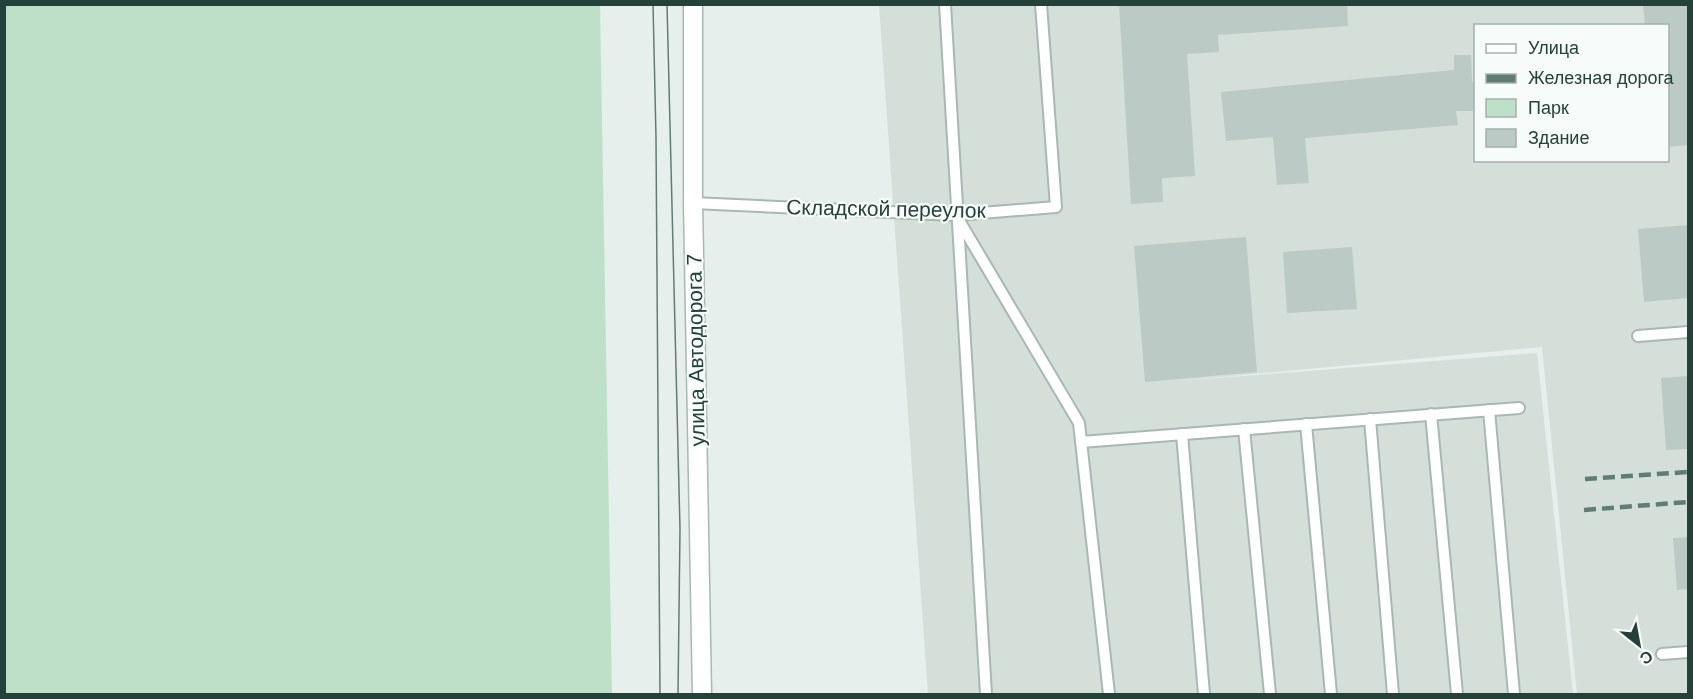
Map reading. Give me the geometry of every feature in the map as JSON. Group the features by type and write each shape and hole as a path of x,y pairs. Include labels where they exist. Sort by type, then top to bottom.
{"street":[{"name":"улица Автодорога 7","path":"693,4 693,203 702,694"}],"lane":[{"path":"945,4 986,694"},
{"name":"Складской переулок","path":"693,203 956,215 1056,207 1041,4"},
{"path":"956,215 1079,423 1109,694"},
{"path":"1638,336 1689,332"},
{"path":"1081,442 1519,408"},
{"path":"1489,410 1514,694"},
{"path":"1431,414 1457,694"},
{"path":"1370,419 1393,694"},
{"path":"1306,424 1331,694"},
{"path":"1244,429 1270,694"},
{"path":"1182,434 1204,694"},
{"path":"1662,654 1689,652"}],"shaded area":[{"path":"879,5 1688,5 1688,694 1577,694 1542,347 1180,381 1537,353 1573,694 928,694"}],"green space":[{"path":"4,5 600,5 612,694 5,694"}],"building":[{"path":"1119,4 1347,4 1348,26 1218,35 1219,52 1187,54 1195,176 1162,178 1163,202 1131,204"},
{"path":"1643,4 1688,4 1688,145 1669,147 1669,24 1645,24"},
{"path":"1454,55 1471,55 1474,111 1456,111 1458,125 1305,138 1309,183 1277,185 1273,137 1226,141 1221,92 1454,70"},
{"path":"1688,225 1688,298 1644,302 1638,229"},
{"path":"1246,237 1257,372 1145,382 1134,246"},
{"path":"1352,247 1357,309 1287,313 1283,252"},
{"path":"1688,376 1688,449 1666,450 1661,378"},
{"path":"1688,537 1688,589 1677,590 1673,538"}],"tram line":[{"path":"653,4 660,694"},
{"path":"667,4 680,529 678,694"}],"railway":[{"path":"1585,479 1688,472"},
{"path":"1584,510 1688,502"}]}
